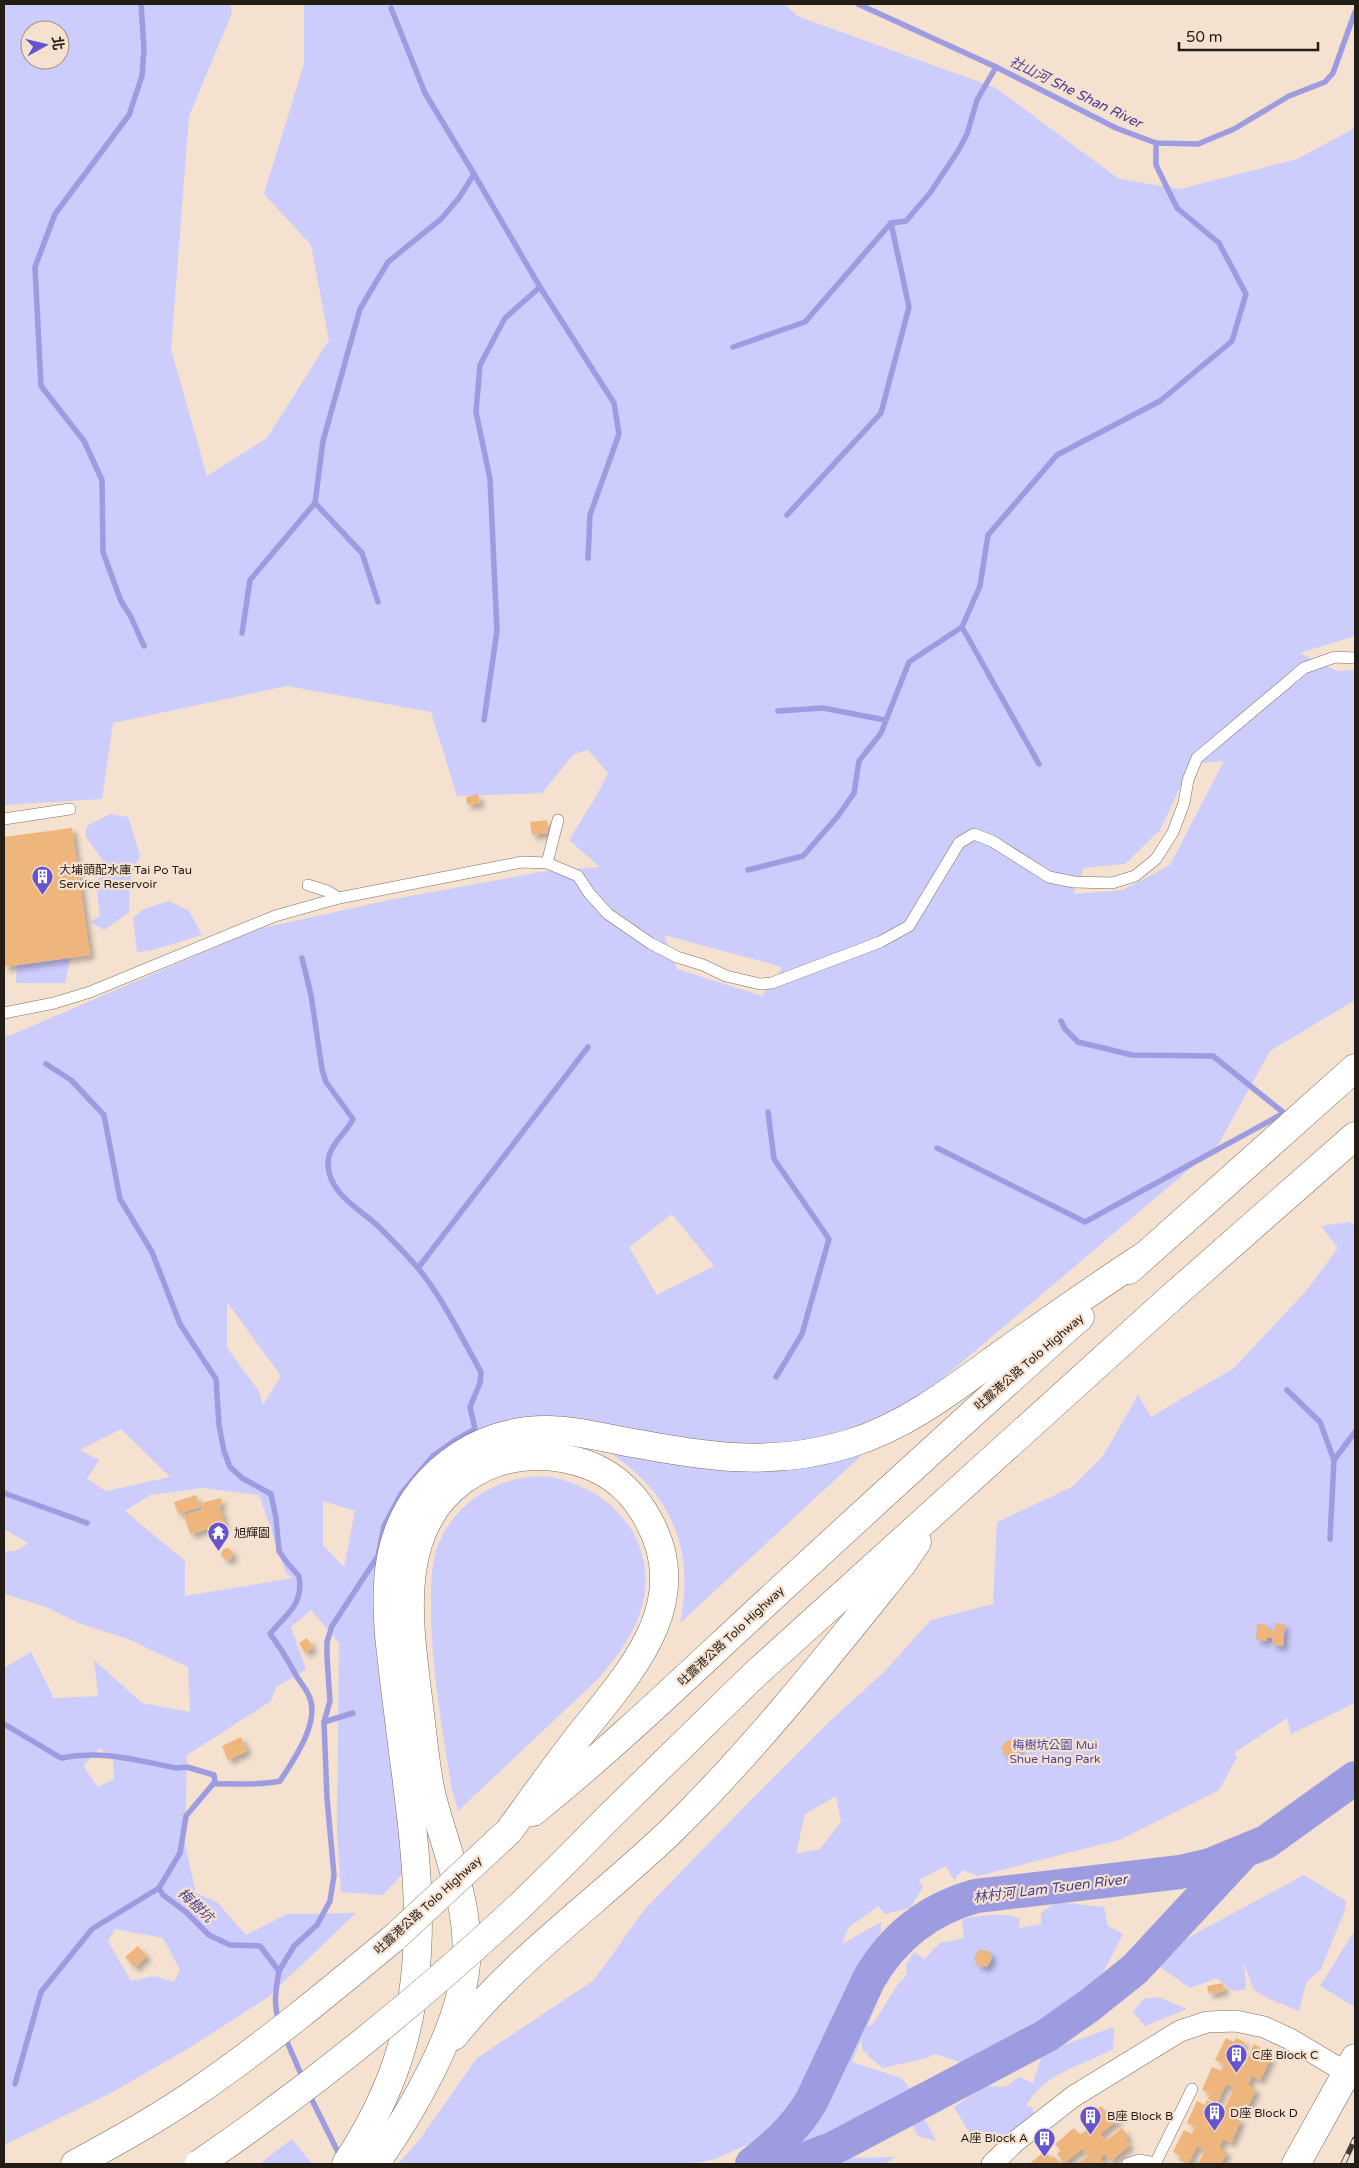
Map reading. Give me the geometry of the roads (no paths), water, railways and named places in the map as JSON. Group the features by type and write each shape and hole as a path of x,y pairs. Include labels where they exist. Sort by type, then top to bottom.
{"main road":[{"name":"吐露港公路 Tolo Highway","path":"75,2164 194,2094 299,2016 396,1937 509,1831 566,1771 1100,1300 1141,1258 1355,1068"},
{"path":"199,2164 308,2085 434,1983 522,1904 753,1676 1166,1302 1355,1136"},
{"path":"346,2164 378,2106 398,2059 410,2009 417,1959 416,1861 389,1635 389,1581 397,1536 409,1510 425,1486 444,1466 474,1447 507,1435 534,1430 563,1431 726,1458 779,1458 849,1444 898,1423 930,1406 1094,1289 1141,1258"},
{"path":"374,2164 404,2120 436,2058 457,2008 464,1980 466,1961 466,1930 463,1904 430,1787 412,1643 410,1579 420,1538 434,1510 446,1494 462,1480 476,1472 492,1464 520,1456 551,1456 573,1460 596,1468 614,1479 629,1492 644,1511 654,1530 662,1552 664,1590 661,1608 646,1646 613,1692 566,1771"},
{"path":"436,2058 503,1980 668,1833 779,1716 902,1564 941,1505"},
{"path":"1296,2164 1351,2066"}],"street":[{"path":"992,2164 1016,2141 1074,2096 1180,2031 1207,2022 1236,2021 1264,2026 1351,2066"}],"lane":[{"path":"4,1013 54,1003 90,992 275,916 338,898 522,862 547,863 578,876 589,893 608,914 650,943 677,957 703,965 726,976 760,984 772,983 880,942 910,926 959,843 974,834 992,841 1049,876 1074,882 1112,883 1134,876 1156,860 1173,832 1184,803 1188,780 1197,758 1304,668 1335,657 1355,658"},
{"path":"4,819 70,809"},
{"path":"547,863 558,820"},
{"path":"308,885 327,891 338,898"},
{"path":"1127,2164 1139,2160 1155,2163 1192,2089"}],"waterway":[{"path":"141,4 144,49 142,76 129,115 55,214 35,267 41,386 84,441 102,480 103,552 121,601 131,617 144,646"},
{"name":"社山河 She Shan River","path":"858,4 996,67 1116,128 1156,143 1198,144 1234,129 1289,96 1325,82 1333,73 1355,12"},
{"path":"391,8 425,93 540,287 614,403 619,434 590,515 588,558"},
{"path":"733,347 805,322 891,223 906,221 930,193 958,151 967,134 977,100 996,67"},
{"path":"748,870 803,856 838,816 854,793 859,761 881,733 909,662 962,627 980,586 988,535 1057,455 1160,401 1232,341 1246,294 1219,243 1177,208 1156,165 1156,143"},
{"path":"378,602 362,553 315,503 323,441 360,309 388,262 441,219 459,198 474,174"},
{"path":"787,515 881,413 909,307 891,223"},
{"path":"484,720 497,631 490,479 476,412 480,365 505,318 540,287"},
{"path":"242,633 250,580 315,503"},
{"path":"962,627 1039,764"},
{"path":"778,711 823,708 885,720"},
{"path":"279,1971 294,1946 317,1925 330,1901 334,1875 327,1798 324,1722 330,1701 327,1642 332,1626 378,1556 384,1526 401,1494 433,1456 475,1429 470,1407 480,1383 481,1372 443,1305 417,1267 380,1228 340,1194 330,1176 328,1165 330,1152 353,1119 326,1082 322,1069 311,995 302,958"},
{"path":"1061,1021 1065,1029 1078,1042 1132,1055 1213,1056 1284,1113"},
{"path":"418,1268 588,1047"},
{"path":"46,1064 71,1080 104,1115 120,1199 152,1252 180,1324 216,1379 219,1425 224,1451 230,1467 242,1478 271,1494 276,1518 279,1551 299,1576 300,1586 296,1602 288,1615 270,1634 285,1655 309,1696 312,1706 311,1717 304,1741 280,1781 255,1784 213,1784 186,1816 180,1853 159,1888 163,1895 186,1912 209,1935 230,1945 260,1946 279,1971 276,1990 279,2021"},
{"path":"768,1112 774,1159 829,1239 802,1334 776,1377"},
{"path":"937,1148 1085,1222 1284,1113 1289,1113"},
{"path":"1287,1390 1320,1422 1334,1460"},
{"path":"1330,1539 1334,1460 1355,1432"},
{"path":"4,1493 87,1523"},
{"path":"324,1722 353,1713"},
{"path":"4,1724 61,1758 90,1755 133,1759 176,1768 187,1767 214,1775 215,1781 213,1784"},
{"name":"林村河 Lam Tsuen River","path":"752,2164 784,2136 811,2102 869,1979 879,1964 901,1938 928,1917 976,1896 1180,1872 1210,1865 1266,1842 1355,1778"},
{"name":"林村河 Lam Tsuen River","path":"792,2164 832,2149 1046,2036 1090,2005 1135,1969 1239,1857"},
{"path":"15,2084 41,1992 92,1929 159,1888"},
{"name":"梅樹坑","path":"285,2037 303,2079"},
{"name":"梅樹坑","path":"309,2094 341,2158"}],"railway":[{"path":"1343,2164 1355,2139"}],"place":[{"name":"大埔頭配水庫 Tai Po Tau Service Reservoir","path":"43,896"},
{"name":"旭輝園","path":"218,1552"},
{"name":"C座 Block C","path":"1236,2074"},
{"name":"D座 Block D","path":"1214,2132"},
{"name":"B座 Block B","path":"1091,2135"},
{"name":"A座 Block A","path":"1044,2157"}],"park label":[{"name":"梅樹坑公園 Mui Shue Hang Park","path":"1055,1752"}]}
